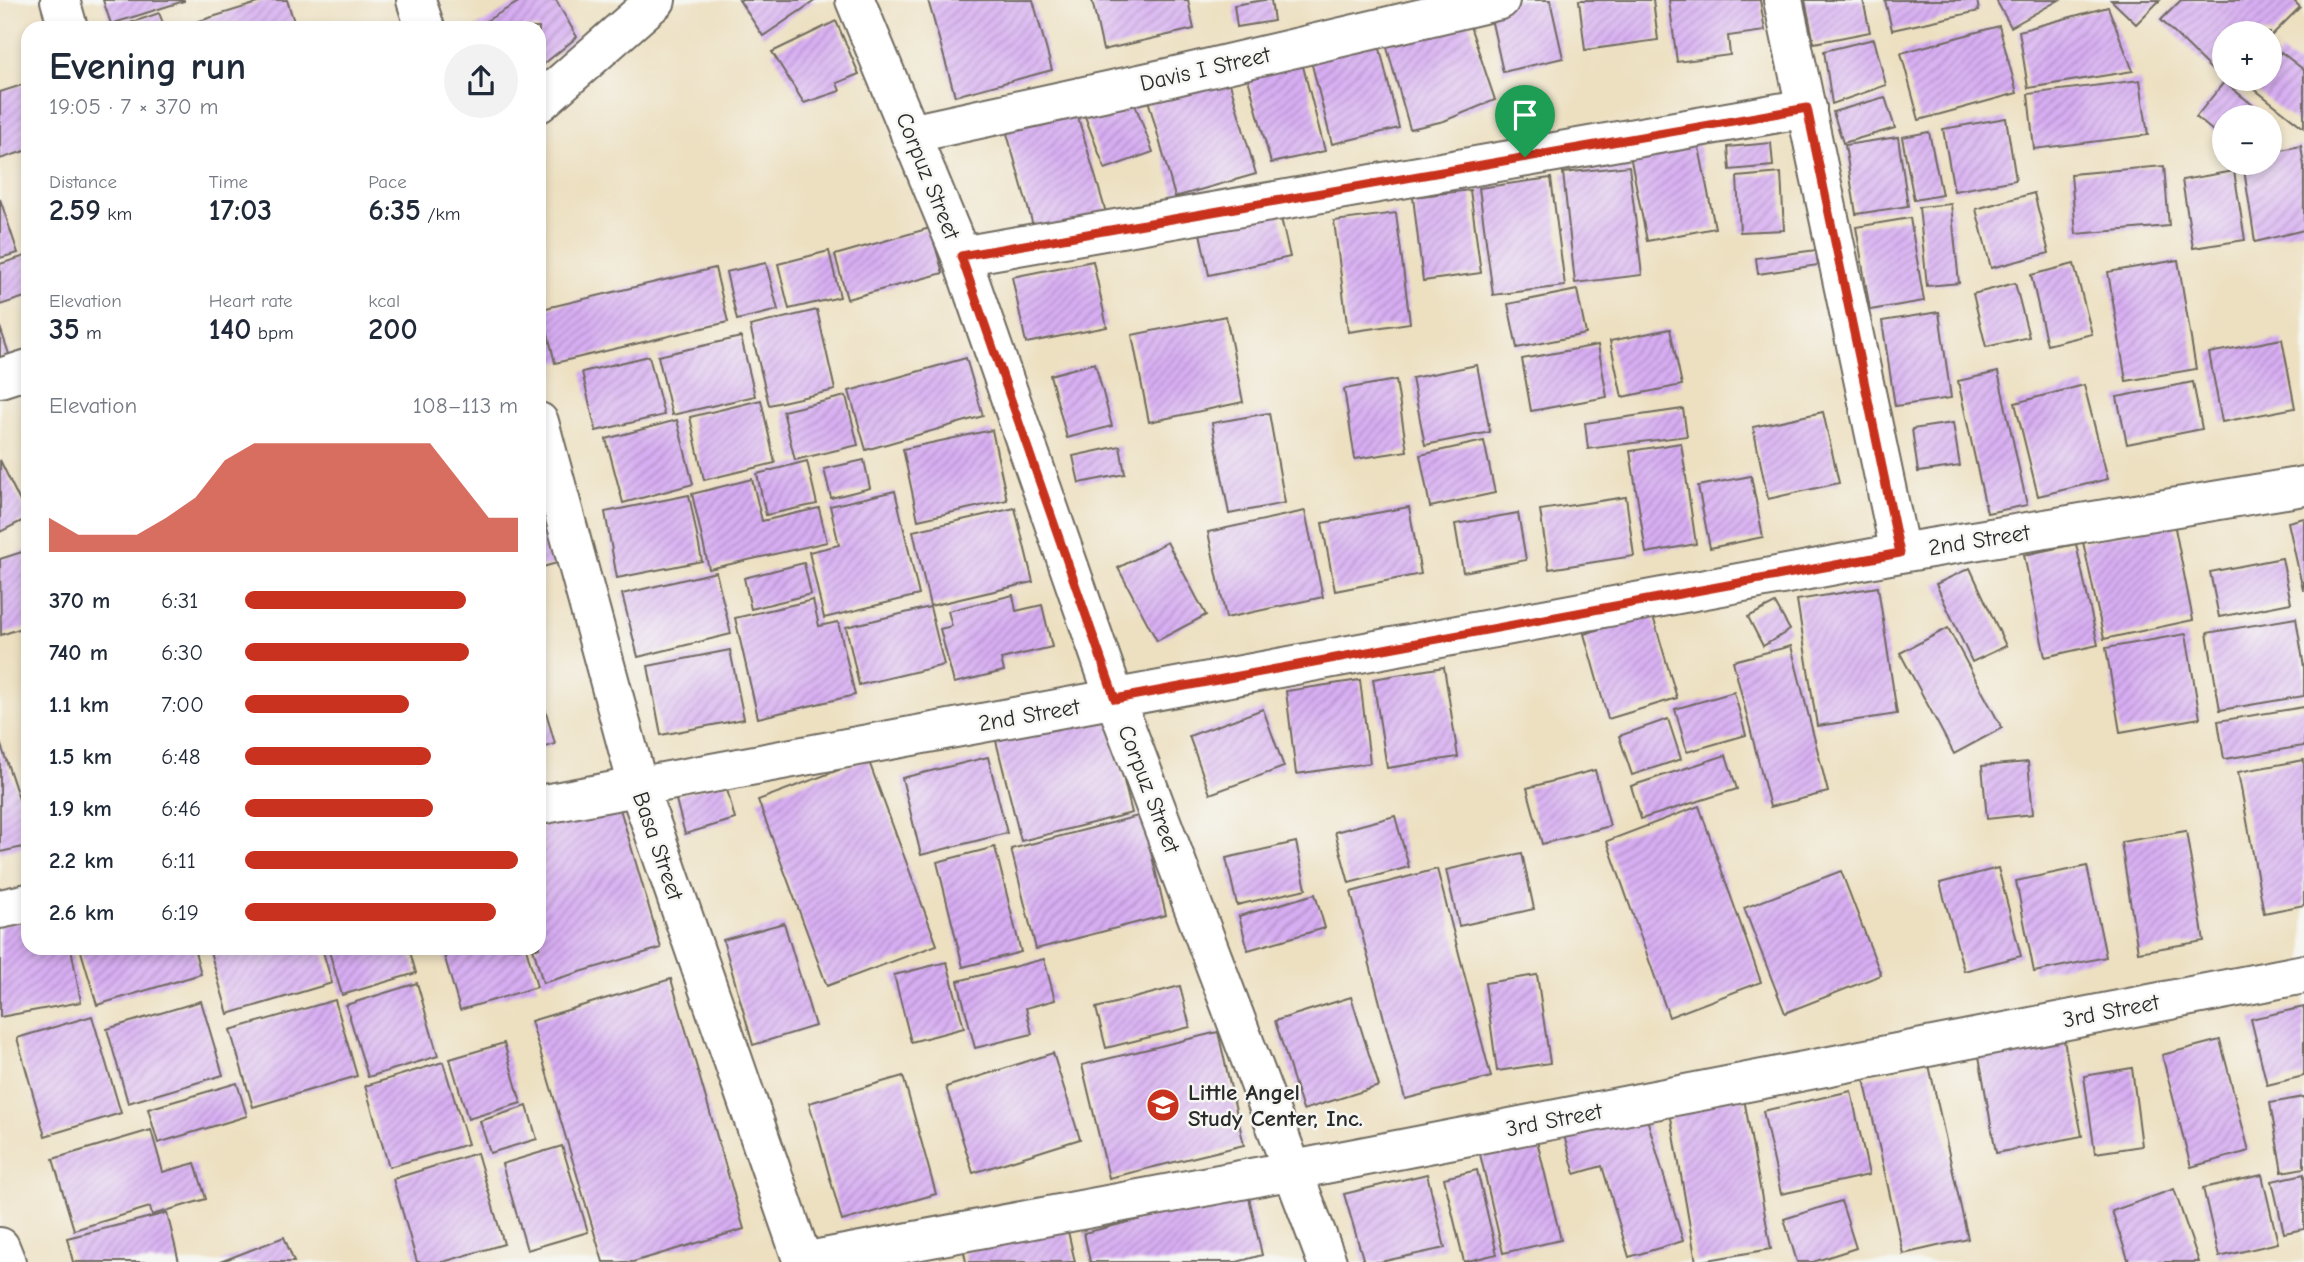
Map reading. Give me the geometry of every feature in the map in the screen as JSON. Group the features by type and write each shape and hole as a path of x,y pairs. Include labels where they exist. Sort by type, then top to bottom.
{"street":[{"path":"60,0 66,21"},
{"path":"416,0 423,21"},
{"path":"546,97 656,0"},
{"name":"Corpuz Street","path":"855,0 961,256 1115,699 1327,1262"},
{"name":"Davis I Street","path":"910,134 1181,75 1500,0"},
{"path":"1783,0 1900,553"},
{"path":"961,256 1807,108"},
{"path":"0,378 21,371"},
{"name":"Basa Street","path":"546,448 638,786 803,1262"},
{"name":"2nd Street","path":"546,804 1900,553 2304,485"},
{"path":"0,909 21,904"},
{"name":"3rd Street","path":"803,1262 1294,1170 2304,974"},
{"path":"0,1247 6,1262"}],"building":[{"path":"103,0 184,0 121,21 110,21"},
{"path":"267,0 287,0 294,21 199,21"},
{"path":"522,0 556,0 577,37 546,62 546,21 486,21"},
{"path":"739,0 816,0 763,36"},
{"path":"928,0 1033,0 1052,70 955,96"},
{"path":"1092,0 1188,0 1194,29 1103,50"},
{"path":"1271,0 1274,21 1237,27 1234,5"},
{"path":"1510,0 1550,0 1563,58 1503,72 1488,5"},
{"path":"1579,0 1653,0 1658,40 1585,50"},
{"path":"1669,0 1760,0 1765,31 1728,36 1730,55 1677,62"},
{"path":"1805,0 1863,0 1870,32 1814,43"},
{"path":"1885,0 1977,0 1979,11 1892,30"},
{"path":"1996,0 2059,0 2011,27"},
{"path":"2111,0 2160,0 2136,24"},
{"path":"2181,0 2293,0 2300,7 2282,25 2282,21 2212,21 2212,70 2161,20"},
{"path":"2108,7 2133,71 2028,88 2019,31"},
{"path":"159,13 162,21 136,21"},
{"path":"1468,20 1495,100 1444,121 1410,129 1384,37"},
{"path":"836,21 859,74 837,83 840,91 804,103 772,52"},
{"path":"1999,26 2017,93 1919,120 1901,53"},
{"path":"1376,32 1399,128 1332,144 1308,49"},
{"path":"1874,39 1886,85 1832,104 1824,51"},
{"path":"1299,51 1325,151 1271,163 1244,64"},
{"path":"2282,53 2304,70 2304,128 2282,111 2282,105 2275,105 2257,91 2282,91"},
{"path":"1227,73 1256,174 1175,197 1147,96"},
{"path":"2140,80 2148,135 2034,149 2028,94"},
{"path":"21,85 21,152 0,159 0,92"},
{"path":"2217,91 2235,91 2253,105 2212,105 2212,130 2196,117"},
{"path":"1131,94 1153,152 1105,169 1083,111"},
{"path":"1885,97 1895,128 1843,143 1833,112"},
{"path":"1075,107 1107,216 1036,236 1004,123"},
{"path":"2006,118 2016,180 1954,191 1943,129"},
{"path":"1929,132 1942,195 1914,200 1902,137"},
{"path":"1898,137 1908,206 1856,214 1845,145"},
{"path":"1698,142 1715,228 1647,241 1630,155"},
{"path":"1771,143 1773,166 1730,170 1728,147"},
{"path":"2301,146 2304,166 2304,230 2255,242 2245,175 2282,175 2282,150"},
{"path":"1629,166 1642,275 1575,283 1563,173"},
{"path":"2164,166 2169,226 2076,234 2071,174"},
{"path":"1781,173 1784,230 1740,232 1737,177"},
{"path":"2212,175 2235,175 2245,240 2193,248 2182,180"},
{"path":"1551,178 1565,286 1493,295 1479,188"},
{"path":"1470,190 1481,273 1423,281 1413,197"},
{"path":"2034,193 2049,253 1991,268 1976,209"},
{"path":"0,199 18,253 0,258"},
{"path":"1951,204 1959,283 1927,286 1919,207"},
{"path":"1278,205 1290,257 1209,275 1198,224"},
{"path":"1396,213 1410,323 1348,332 1334,221"},
{"path":"1910,218 1924,301 1870,310 1856,227"},
{"path":"930,228 943,273 847,299 835,255"},
{"path":"1816,250 1818,265 1758,274 1756,258"},
{"path":"829,251 840,297 789,309 778,264"},
{"path":"21,257 21,298 0,305 0,264"},
{"path":"2178,260 2196,369 2126,381 2108,272"},
{"path":"1093,261 1107,327 1026,343 1012,277"},
{"path":"766,263 778,310 737,320 726,272"},
{"path":"2074,264 2092,334 2047,345 2031,275"},
{"path":"715,268 728,322 555,363 546,326 546,308"},
{"path":"2015,283 2029,337 1986,347 1973,294"},
{"path":"1577,290 1586,334 1517,348 1508,304"},
{"path":"817,310 835,390 769,405 750,326"},
{"path":"1939,312 1951,398 1895,406 1882,321"},
{"path":"1226,316 1243,402 1149,422 1132,335"},
{"path":"0,327 10,357 0,360"},
{"path":"1670,329 1682,385 1622,397 1610,341"},
{"path":"741,337 755,396 672,415 658,356"},
{"path":"2282,339 2295,408 2222,422 2209,353"},
{"path":"1598,345 1607,397 1531,411 1522,359"},
{"path":"649,356 664,415 596,431 582,372"},
{"path":"966,358 983,416 866,450 849,391"},
{"path":"1095,363 1112,426 1067,438 1050,375"},
{"path":"1477,365 1490,432 1425,445 1412,378"},
{"path":"1998,372 2027,505 1987,513 1958,381"},
{"path":"1396,380 1407,451 1355,459 1344,389"},
{"path":"2193,382 2202,429 2127,444 2117,397"},
{"path":"2084,385 2108,479 2038,496 2015,403"},
{"path":"846,396 858,445 795,460 783,411"},
{"path":"761,400 775,463 704,480 690,417"},
{"path":"1683,409 1687,436 1588,449 1585,423"},
{"path":"1823,412 1839,483 1768,499 1753,427"},
{"path":"1269,413 1285,503 1229,514 1212,423"},
{"path":"677,420 693,484 623,503 606,439"},
{"path":"1953,423 1960,466 1918,472 1912,429"},
{"path":"992,430 1007,500 918,520 903,449"},
{"path":"1484,441 1495,493 1430,507 1420,455"},
{"path":"1681,443 1696,544 1646,553 1630,451"},
{"path":"1120,446 1125,474 1079,483 1073,456"},
{"path":"0,460 21,504 21,522 0,532"},
{"path":"864,460 870,488 831,498 824,469"},
{"path":"807,461 817,504 766,515 757,474"},
{"path":"1751,476 1763,537 1710,548 1698,486"},
{"path":"752,479 762,521 819,508 827,542 709,569 692,494"},
{"path":"895,491 919,595 824,618 809,552 839,545 830,506"},
{"path":"689,495 702,561 617,578 605,512"},
{"path":"1626,497 1634,556 1549,569 1540,510"},
{"path":"546,499 572,559 546,566"},
{"path":"1409,507 1421,574 1335,591 1322,523"},
{"path":"1015,508 1033,582 930,606 913,531"},
{"path":"1305,511 1323,597 1226,618 1208,532"},
{"path":"1518,513 1526,560 1463,572 1455,524"},
{"path":"2304,518 2304,590 2303,590 2288,522"},
{"path":"2174,523 2193,620 2104,639 2083,542"},
{"path":"1167,542 1206,615 1157,641 1118,568"},
{"path":"2076,544 2098,645 2045,657 2024,555"},
{"path":"21,552 21,628 1,635 0,559"},
{"path":"2282,558 2291,603 2219,617 2210,572"},
{"path":"804,563 811,594 751,609 744,578"},
{"path":"1970,568 2006,646 1972,662 1936,584"},
{"path":"716,572 731,634 638,657 622,594"},
{"path":"1878,587 1897,714 1817,726 1797,600"},
{"path":"1013,595 1016,611 1042,605 1052,647 1001,659 1004,671 954,683 940,629 952,626 948,611"},
{"path":"813,600 819,626 838,622 855,695 758,718 735,618"},
{"path":"1775,603 1790,630 1763,646 1748,617"},
{"path":"930,607 944,665 859,685 846,627"},
{"path":"1652,613 1677,698 1608,719 1584,634"},
{"path":"2296,618 2304,667 2304,696 2220,710 2207,633"},
{"path":"1948,628 2002,728 1954,754 1900,653"},
{"path":"2186,634 2200,718 2120,732 2106,648"},
{"path":"1791,646 1828,792 1770,807 1733,661"},
{"path":"730,650 744,719 661,735 648,666"},
{"path":"1444,667 1458,757 1387,768 1373,679"},
{"path":"1360,680 1370,763 1296,774 1286,691"},
{"path":"1734,692 1746,735 1687,752 1675,709"},
{"path":"2304,707 2304,746 2224,759 2218,721"},
{"path":"1263,709 1284,767 1210,794 1189,736"},
{"path":"546,712 555,744 546,747"},
{"path":"1107,713 1132,813 1021,841 996,741"},
{"path":"1668,719 1681,759 1632,775 1619,736"},
{"path":"0,742 21,805 21,848 0,852"},
{"path":"1726,755 1737,789 1641,819 1631,786"},
{"path":"988,757 1007,833 921,855 902,778"},
{"path":"868,759 937,945 827,986 758,800"},
{"path":"2304,760 2304,905 2264,913 2238,772"},
{"path":"2028,762 2033,814 1987,819 1982,766"},
{"path":"1595,770 1610,826 1542,844 1527,788"},
{"path":"725,782 735,819 685,834 675,796"},
{"path":"618,802 661,948 543,983 535,955 546,955 546,824"},
{"path":"1699,806 1761,982 1669,1017 1607,841"},
{"path":"1142,815 1166,915 1036,949 1011,849"},
{"path":"1395,816 1409,867 1349,883 1335,832"},
{"path":"2186,831 2204,941 2138,952 2121,842"},
{"path":"1296,842 1306,889 1237,905 1226,858"},
{"path":"995,847 1021,952 963,967 937,862"},
{"path":"1522,853 1534,909 1459,926 1446,870"},
{"path":"2087,866 2106,957 2034,972 2016,881"},
{"path":"1998,868 2021,956 1964,971 1940,883"},
{"path":"1437,869 1491,1077 1405,1099 1351,892"},
{"path":"1841,871 1881,975 1785,1013 1744,908"},
{"path":"1315,894 1325,928 1248,950 1239,916"},
{"path":"21,921 21,955 72,955 81,1002 0,1017 0,925"},
{"path":"784,923 815,1026 753,1045 723,940"},
{"path":"82,955 196,955 201,974 97,1005"},
{"path":"211,955 324,955 332,983 228,1014"},
{"path":"330,955 411,955 416,973 342,995"},
{"path":"444,955 528,955 537,987 460,1010"},
{"path":"1044,959 1055,1000 1026,1008 1032,1034 975,1048 958,981"},
{"path":"947,962 964,1028 911,1042 894,975"},
{"path":"1537,975 1550,1063 1497,1071 1485,983"},
{"path":"671,979 744,1229 633,1262 603,1262 531,1021"},
{"path":"417,983 438,1056 368,1077 346,1005"},
{"path":"1180,986 1190,1027 1106,1048 1096,1008"},
{"path":"1351,997 1379,1086 1303,1110 1275,1021"},
{"path":"335,1000 357,1076 253,1107 230,1030"},
{"path":"201,1001 223,1075 128,1103 107,1029"},
{"path":"2304,1007 2304,1076 2267,1085 2251,1019"},
{"path":"92,1016 121,1113 45,1136 17,1038"},
{"name":"Little Angel Study Center, Inc.","path":"1218,1032 1244,1145 1109,1178 1082,1065"},
{"path":"2064,1040 2082,1136 1996,1153 1979,1056"},
{"path":"2220,1040 2249,1151 2191,1167 2162,1055"},
{"path":"504,1043 521,1103 468,1119 450,1059"},
{"path":"1053,1053 1080,1139 973,1173 946,1087"},
{"path":"443,1062 468,1144 389,1167 365,1086"},
{"path":"1929,1065 1968,1239 1903,1254 1864,1079"},
{"path":"2132,1068 2142,1146 2095,1153 2084,1076"},
{"path":"903,1076 936,1194 842,1221 809,1103"},
{"path":"237,1083 247,1116 158,1143 148,1109"},
{"path":"1851,1091 1869,1175 1781,1194 1763,1111"},
{"path":"1743,1093 1771,1249 1696,1262 1669,1106"},
{"path":"2304,1097 2304,1168 2282,1172 2270,1103"},
{"path":"527,1106 537,1139 490,1153 480,1121"},
{"path":"1645,1112 1683,1241 1629,1257 1602,1166 1575,1174 1563,1132"},
{"path":"151,1130 163,1172 195,1163 206,1199 152,1215 150,1207 74,1230 53,1159"},
{"path":"1537,1141 1561,1240 1503,1253 1480,1154"},
{"path":"562,1146 588,1232 527,1250 502,1164"},
{"path":"477,1153 504,1244 443,1262 417,1262 393,1179"},
{"path":"1477,1170 1497,1254 1464,1262 1444,1178"},
{"path":"1427,1174 1445,1248 1380,1262 1364,1262 1344,1194"},
{"path":"2304,1174 2304,1229 2284,1233 2272,1181"},
{"path":"2262,1175 2278,1243 2219,1257 2203,1188"},
{"path":"2174,1189 2199,1262 2129,1262 2112,1211"},
{"path":"1248,1193 1262,1255 1237,1262 1090,1262 1084,1233"},
{"path":"1841,1201 1856,1248 1813,1262 1797,1262 1784,1219"},
{"path":"167,1213 179,1262 73,1262 67,1238"},
{"path":"1067,1227 1075,1262 966,1262 964,1252"},
{"path":"284,1237 294,1262 220,1262"}],"place":[{"name":"Little Angel Study Center, Inc.","path":"1163,1105"}],"route":[{"path":"1807,108 1900,553 1115,699 961,256 1525,157 1807,108"}]}
